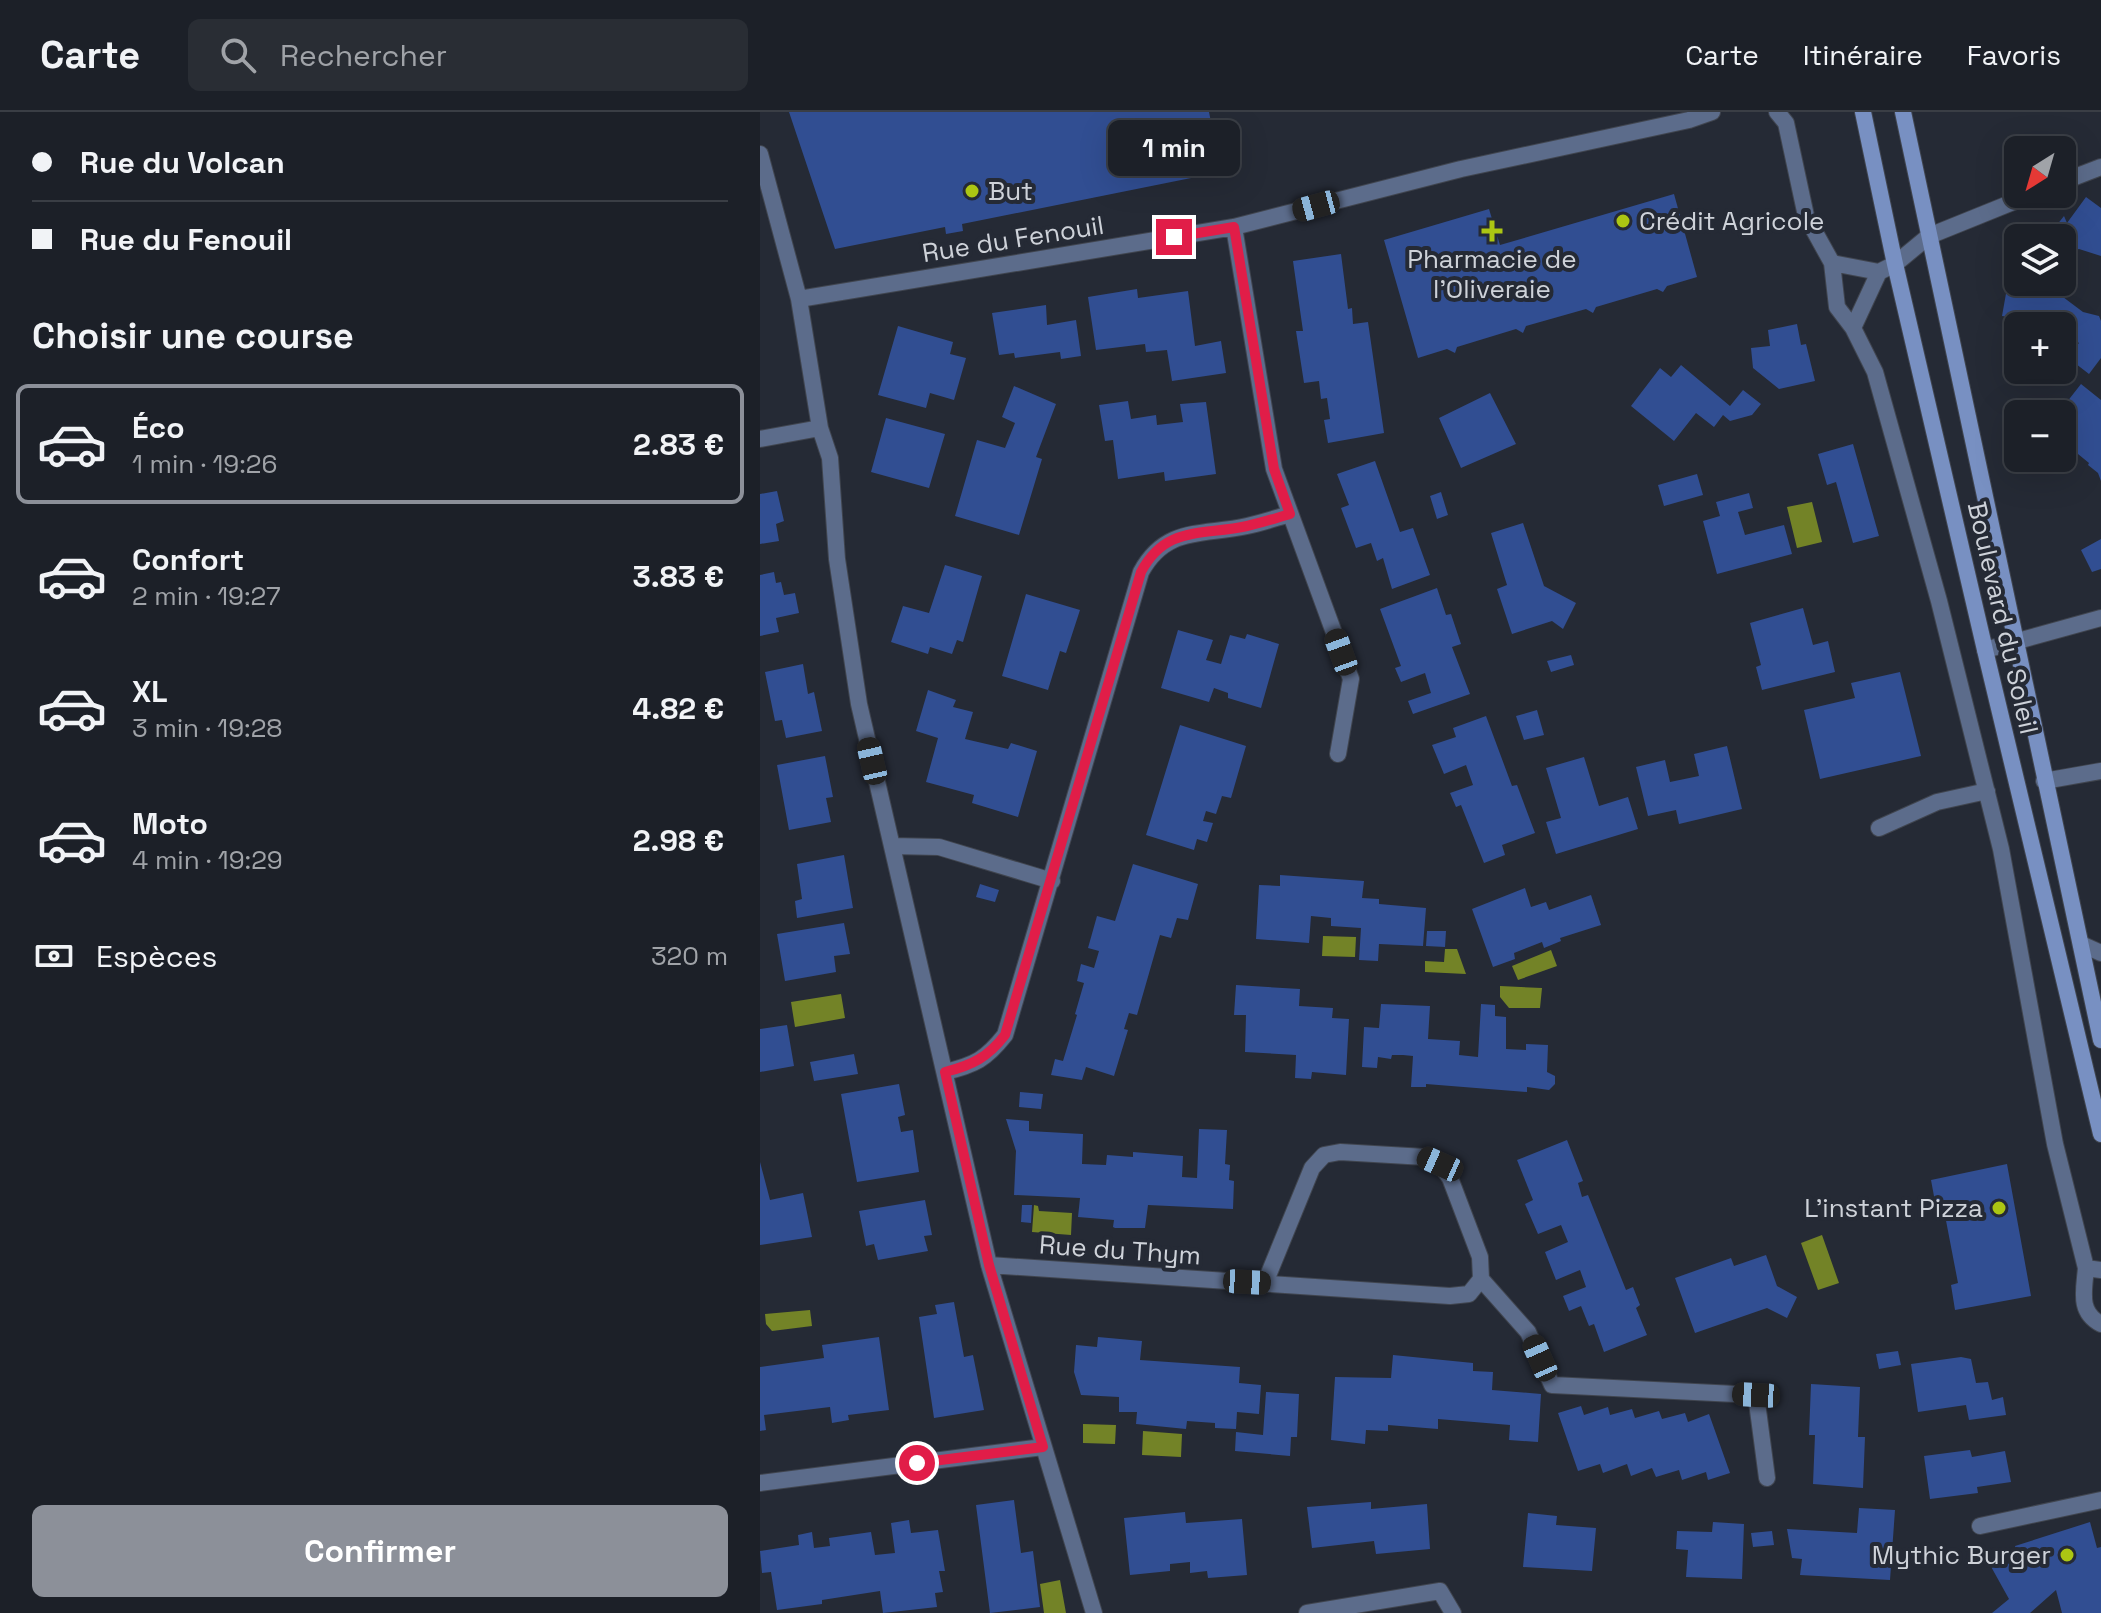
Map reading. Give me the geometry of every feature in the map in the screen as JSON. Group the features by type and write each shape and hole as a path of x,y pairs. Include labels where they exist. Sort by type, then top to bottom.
{"main road":[{"name":"Boulevard du Soleil","path":"1863,112 1895,264 2101,1134"},
{"name":"Boulevard du Soleil","path":"1903,112 2101,1040"}],"street":[{"name":"Rue du Fenouil","path":"799,299 1234,227 1461,169 1712,112"},
{"path":"1777,112 1786,123 1806,216 1832,263 1837,307 1853,328 1875,372 1939,601 2001,849 2055,1144 2094,1269 2083,1303 2090,1318 2101,1324"},
{"path":"760,154 799,299 820,428 830,458 837,559 859,704 989,1265 1094,1613"},
{"path":"2076,177 2101,167"},
{"path":"1832,263 1879,272 1895,264 1929,236 2004,206"},
{"path":"1234,227 1274,469 1351,679 1338,754"},
{"path":"1853,328 1879,272"},
{"path":"760,439 820,428"},
{"path":"945,1072 970,1066 990,1054 1005,1035 1141,572 1150,555 1180,536 1247,526 1290,514"},
{"path":"1985,650 2101,618"},
{"path":"2044,781 2101,771"},
{"path":"1879,828 1937,802 1987,791"},
{"path":"892,846 939,847 1052,881"},
{"path":"2081,944 2090,945 2101,953"},
{"path":"1265,1283 1312,1168 1324,1155 1340,1152 1425,1157 1440,1164 1450,1178 1480,1257 1481,1279 1528,1332 1552,1385 1756,1395 1767,1478"},
{"name":"Rue du Thym","path":"989,1265 1450,1296 1469,1294 1481,1279"},
{"path":"760,1483 1043,1447"},
{"path":"1980,1526 2101,1500"},
{"path":"1307,1613 1440,1591 1453,1613"}],"shaded area":[{"path":"1812,502 1822,542 1797,548 1787,507"},
{"path":"1323,936 1356,937 1355,957 1322,956"},
{"path":"1445,949 1457,949 1466,974 1425,972 1425,961 1444,962"},
{"path":"1551,950 1557,966 1518,980 1512,966"},
{"path":"1500,986 1542,988 1540,1008 1509,1008 1500,997"},
{"path":"841,994 845,1018 795,1027 791,1002"},
{"path":"1034,1205 1038,1206 1039,1211 1072,1213 1071,1235 1032,1232"},
{"path":"1822,1235 1839,1283 1818,1290 1801,1243"},
{"path":"810,1310 812,1326 772,1331 766,1324 765,1314"},
{"path":"1083,1424 1116,1425 1115,1444 1083,1443"},
{"path":"1143,1431 1182,1434 1181,1457 1142,1455"},
{"path":"1060,1580 1066,1613 1044,1613 1040,1584"}],"building":[{"name":"But","path":"789,112 1209,112 1221,172 962,224 963,231 946,234 945,227 835,249"},
{"path":"1674,194 1697,277 1667,286 1663,292 1657,289 1596,307 1593,313 1586,309 1526,326 1523,333 1516,329 1457,347 1455,353 1447,349 1418,358 1384,240 1489,209 1500,245"},
{"path":"2086,197 2101,208 2101,256 2076,250 2076,224 2058,224 2064,216 2067,223"},
{"path":"1341,254 1353,324 1368,322 1384,433 1328,443 1324,420 1330,419 1327,398 1321,399 1319,381 1304,383 1296,331 1303,331 1293,261"},
{"path":"1137,289 1138,298 1188,291 1195,346 1221,341 1226,373 1172,381 1167,350 1146,352 1145,344 1096,350 1088,297"},
{"path":"2006,296 2063,296 2083,312 2099,316 2101,358 2089,374 2076,364 2076,346 2079,343 2076,341 2076,312 2004,312 2002,316"},
{"path":"1046,305 1047,325 1076,320 1081,356 1061,359 1060,352 1015,358 1014,353 999,355 992,313"},
{"path":"1797,324 1801,345 1806,344 1815,381 1779,389 1753,368 1751,348 1770,346 1768,330"},
{"path":"898,326 953,342 950,354 966,358 954,400 930,393 926,408 878,395"},
{"path":"1681,365 1730,406 1743,390 1761,404 1752,415 1730,421 1723,415 1714,427 1696,413 1674,441 1631,406 1660,368 1671,377"},
{"path":"2081,384 2101,400 2101,481 2089,463 2078,454 2076,457 2076,400 2068,400"},
{"path":"1014,386 1056,404 1036,457 1042,459 1019,535 955,516 977,440 1005,448 1015,423 1002,417"},
{"path":"1490,393 1516,444 1461,468 1439,418"},
{"path":"1128,401 1131,419 1156,415 1157,425 1183,422 1180,404 1206,402 1216,474 1165,481 1164,472 1118,479 1113,440 1105,441 1099,405"},
{"path":"886,418 945,434 929,488 871,472"},
{"path":"1853,444 1879,536 1853,543 1836,482 1827,485 1818,454"},
{"path":"1375,461 1400,532 1413,528 1430,575 1392,589 1383,558 1377,561 1371,543 1356,548 1341,508 1349,505 1337,474"},
{"path":"1697,474 1703,495 1664,506 1658,485"},
{"path":"777,491 784,521 776,524 779,541 760,544 760,494"},
{"path":"1441,492 1448,515 1437,519 1430,496"},
{"path":"1749,493 1753,508 1738,512 1745,535 1784,525 1792,554 1717,574 1703,521 1720,516 1716,502"},
{"path":"1523,523 1544,586 1576,603 1563,629 1552,621 1512,634 1497,589 1507,585 1491,533"},
{"path":"2101,539 2101,569 2092,572 2081,550"},
{"path":"945,565 982,576 963,642 957,640 952,654 930,647 928,654 891,642 903,606 929,613"},
{"path":"774,572 776,583 781,582 784,595 795,593 799,613 776,618 779,632 760,636 760,575"},
{"path":"1437,588 1446,615 1451,614 1461,644 1452,647 1470,694 1413,714 1408,701 1431,693 1425,673 1401,682 1395,668 1401,666 1380,609"},
{"path":"1026,594 1080,610 1066,653 1060,651 1048,690 1002,676"},
{"path":"1803,608 1813,645 1828,641 1835,672 1762,690 1756,667 1761,665 1750,623"},
{"path":"1178,630 1213,640 1206,660 1221,664 1230,635 1245,639 1247,634 1279,644 1261,708 1228,698 1228,693 1214,688 1209,702 1161,688"},
{"path":"1571,655 1574,665 1551,672 1547,661"},
{"path":"803,664 808,694 814,692 822,731 786,738 782,720 775,721 765,672"},
{"path":"1900,672 1921,756 1820,779 1804,710 1855,698 1851,683"},
{"path":"928,690 956,700 953,707 973,712 965,739 1008,749 1011,743 1037,751 1018,817 972,803 974,795 926,782 938,738 916,731"},
{"path":"1537,710 1544,735 1524,740 1516,716"},
{"path":"1486,716 1512,786 1517,785 1535,833 1502,845 1505,855 1484,863 1461,805 1456,807 1450,793 1473,785 1466,765 1444,774 1432,745 1456,737 1453,728"},
{"path":"1180,725 1246,746 1231,798 1222,796 1216,814 1206,811 1203,821 1213,823 1207,842 1197,839 1194,850 1146,835"},
{"path":"1727,746 1742,809 1679,824 1676,810 1648,816 1636,767 1665,760 1670,782 1699,776 1694,754"},
{"path":"825,756 833,797 826,798 831,822 789,830 777,765"},
{"path":"1584,757 1599,806 1628,797 1638,829 1556,854 1546,822 1561,818 1546,768"},
{"path":"844,855 853,908 797,918 795,901 802,899 797,864"},
{"path":"1133,864 1198,884 1188,920 1177,918 1171,938 1160,935 1137,1015 1129,1013 1124,1029 1128,1030 1114,1076 1086,1067 1082,1080 1051,1075 1055,1059 1063,1061 1077,1015 1084,983 1077,981 1081,964 1094,968 1099,951 1088,948 1097,916 1115,921"},
{"path":"1280,875 1364,881 1362,898 1379,899 1379,904 1426,908 1423,946 1379,944 1378,961 1359,960 1361,928 1331,926 1331,918 1311,916 1309,943 1256,939 1259,885 1280,886"},
{"path":"980,884 999,890 995,902 976,897"},
{"path":"1525,888 1531,907 1546,902 1549,910 1591,895 1601,925 1560,938 1561,941 1544,948 1542,942 1514,953 1515,959 1493,967 1472,909"},
{"path":"844,923 850,954 834,956 836,972 785,981 777,934"},
{"path":"1427,931 1446,931 1445,947 1426,946"},
{"path":"1236,985 1300,989 1299,1006 1333,1008 1332,1018 1349,1019 1346,1075 1312,1072 1311,1079 1295,1078 1296,1055 1245,1052 1246,1015 1234,1015"},
{"path":"1381,1004 1430,1006 1428,1039 1460,1041 1459,1055 1478,1057 1481,1004 1495,1005 1495,1016 1506,1017 1506,1049 1526,1050 1526,1044 1548,1045 1547,1072 1555,1076 1555,1084 1549,1090 1527,1087 1527,1092 1426,1084 1426,1087 1411,1087 1413,1056 1378,1057 1377,1068 1362,1067 1364,1027 1379,1028"},
{"path":"787,1025 794,1066 760,1072 760,1029"},
{"path":"854,1054 858,1074 814,1081 810,1062"},
{"path":"899,1084 905,1115 898,1117 901,1132 913,1130 919,1172 857,1182 841,1094"},
{"path":"1020,1092 1043,1094 1041,1109 1019,1107"},
{"path":"1006,1119 1029,1121 1029,1131 1083,1134 1082,1164 1106,1165 1107,1155 1133,1157 1133,1152 1183,1156 1182,1177 1197,1178 1199,1129 1227,1130 1225,1164 1230,1165 1229,1180 1234,1181 1233,1209 1148,1205 1145,1228 1115,1228 1114,1220 1078,1217 1080,1198 1014,1195 1016,1151"},
{"path":"1567,1140 1583,1181 1578,1183 1582,1197 1588,1195 1626,1290 1633,1287 1640,1305 1636,1308 1647,1335 1604,1352 1594,1324 1589,1326 1581,1306 1569,1311 1563,1296 1586,1287 1580,1270 1556,1280 1545,1252 1568,1242 1561,1225 1538,1234 1525,1204 1533,1200 1517,1160"},
{"path":"760,1162 770,1200 803,1193 812,1237 760,1245"},
{"path":"2007,1164 2031,1296 1955,1310 1951,1285 1958,1283 1943,1205 1936,1207 1931,1180"},
{"path":"925,1200 932,1235 924,1236 928,1251 878,1260 874,1244 866,1246 859,1211"},
{"path":"1022,1205 1032,1205 1031,1223 1021,1222"},
{"path":"1766,1255 1777,1286 1797,1297 1787,1318 1767,1308 1695,1333 1675,1278 1731,1258 1734,1266"},
{"path":"954,1302 964,1357 973,1355 984,1410 934,1418 919,1317 937,1314 935,1305"},
{"path":"879,1337 889,1410 848,1415 849,1420 832,1423 830,1407 764,1415 766,1430 760,1431 760,1367 824,1358 822,1345"},
{"path":"1098,1337 1142,1341 1140,1360 1240,1367 1239,1383 1261,1385 1259,1414 1237,1412 1236,1429 1215,1428 1215,1423 1187,1421 1186,1429 1136,1424 1137,1412 1119,1412 1119,1397 1081,1395 1074,1372 1076,1345 1097,1347"},
{"path":"1898,1351 1901,1365 1879,1369 1876,1354"},
{"path":"1393,1355 1473,1363 1473,1371 1493,1372 1492,1390 1541,1394 1538,1442 1509,1440 1510,1425 1438,1419 1438,1429 1388,1425 1388,1431 1366,1430 1365,1444 1331,1440 1335,1377 1391,1378"},
{"path":"1961,1357 1971,1359 1976,1383 1988,1382 1992,1400 2003,1397 2006,1415 1969,1420 1966,1405 1918,1412 1911,1364"},
{"path":"1811,1384 1860,1387 1858,1437 1865,1437 1863,1488 1813,1484 1815,1435 1809,1435"},
{"path":"1266,1392 1299,1394 1297,1437 1291,1437 1290,1456 1235,1451 1236,1432 1263,1435"},
{"path":"1581,1406 1584,1415 1608,1407 1610,1415 1632,1409 1635,1418 1659,1411 1662,1419 1685,1413 1688,1422 1709,1414 1730,1473 1708,1480 1706,1472 1682,1480 1679,1470 1656,1477 1652,1468 1631,1476 1627,1464 1603,1473 1600,1464 1578,1471 1558,1413"},
{"path":"1970,1450 1972,1457 2005,1451 2011,1482 1977,1487 1978,1493 1930,1499 1924,1456"},
{"path":"1014,1500 1021,1553 1033,1551 1040,1607 990,1613 976,1505"},
{"path":"1371,1502 1371,1509 1427,1504 1430,1549 1376,1554 1374,1541 1312,1548 1307,1507"},
{"path":"1859,1508 1895,1510 1890,1580 1800,1575 1802,1559 1792,1558 1787,1529 1857,1533"},
{"path":"1185,1512 1186,1523 1242,1519 1247,1575 1208,1578 1207,1571 1190,1573 1190,1562 1170,1564 1170,1571 1130,1575 1124,1518"},
{"path":"1528,1513 1557,1516 1556,1525 1596,1528 1592,1571 1523,1567"},
{"path":"909,1520 911,1533 938,1530 945,1571 939,1571 943,1592 935,1593 937,1607 883,1613 880,1591 777,1610 771,1572 762,1573 760,1551 799,1545 798,1535 812,1532 814,1548 830,1546 829,1538 871,1532 875,1555 895,1553 891,1523"},
{"path":"1713,1522 1744,1524 1742,1579 1686,1577 1688,1550 1676,1549 1677,1531 1712,1532"},
{"path":"2090,1522 2097,1548 2101,1547 2101,1613 2062,1613 2056,1590 2030,1613 1992,1613 2009,1599 1989,1563 2006,1553 2009,1561 2018,1559 2015,1546"},
{"path":"1772,1531 1774,1545 1753,1547 1751,1533"}],"place":[{"name":"But","path":"972,191"},
{"name":"Crédit Agricole","path":"1623,221"},
{"name":"Pharmacie de l'Oliveraie","path":"1492,231"},
{"name":"L'instant Pizza","path":"1999,1208"},
{"name":"Mythic Burger","path":"2067,1555"}],"route":[{"path":"917,1463 1043,1447 989,1265 945,1072 970,1066 990,1054 1005,1035 1141,572 1150,555 1180,536 1247,526 1290,514 1274,469 1234,227 1174,237"}]}
